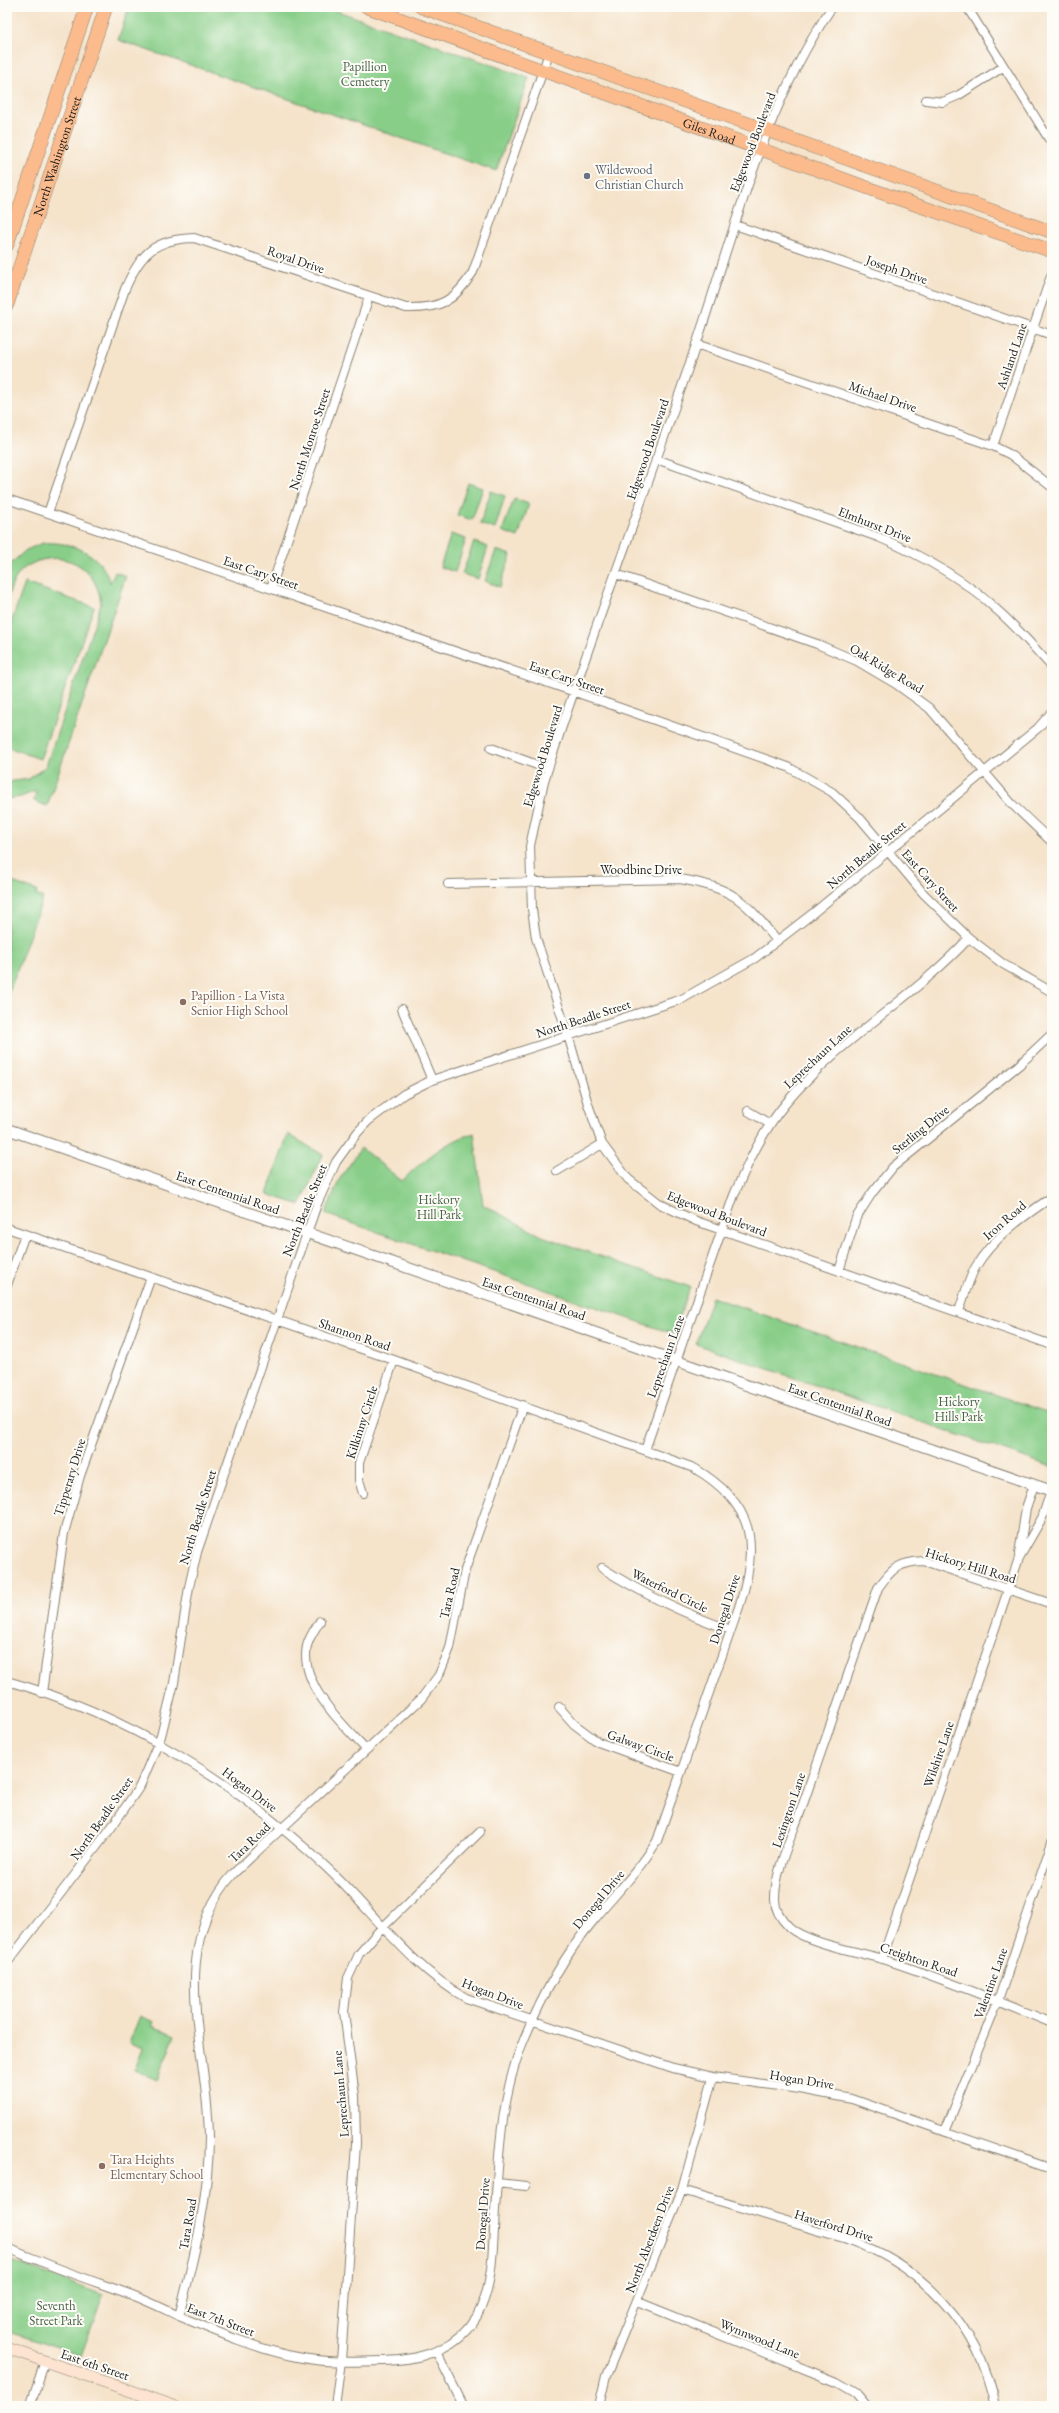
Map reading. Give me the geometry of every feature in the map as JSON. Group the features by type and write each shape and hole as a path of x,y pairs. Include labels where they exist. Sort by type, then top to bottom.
{"main road":[{"name":"North Washington Street","path":"7,245 88,7"},
{"name":"North Washington Street","path":"7,304 106,7"},
{"name":"Giles Road","path":"367,7 762,150 1052,252"},
{"name":"Giles Road","path":"421,7 1052,232"},
{"name":"East 6th Street","path":"7,2348 174,2406"}],"street":[{"name":"Edgewood Boulevard","path":"832,7 793,71 768,132 548,769 530,846 530,883 536,938 602,1144 628,1179 660,1204 722,1230 1052,1344"},
{"path":"967,7 1052,144"},
{"name":"Royal Drive","path":"48,513 125,289 134,268 149,250 162,242 178,238 194,238 406,308 421,308 448,301 464,287 473,272 549,53"},
{"path":"926,100 943,102 954,97 1003,67"},
{"name":"Joseph Drive","path":"735,225 1052,335"},
{"name":"Ashland Lane","path":"992,446 1052,273"},
{"name":"North Monroe Street","path":"271,588 369,297"},
{"name":"Michael Drive","path":"696,344 992,446 1011,455 1052,487"},
{"name":"Elmhurst Drive","path":"656,459 878,537 913,552 945,570 998,610 1052,667"},
{"name":"East Cary Street","path":"7,499 271,588 788,767 832,792 859,817 924,894 969,938 1003,964 1052,992"},
{"name":"Oak Ridge Road","path":"616,574 817,644 857,661 896,684 929,708 984,772 1033,825 1052,842"},
{"name":"North Beadle Street","path":"7,1963 111,1828 136,1792 158,1743 174,1683 188,1587 197,1552 305,1234 336,1162 357,1133 386,1106 432,1080 682,999 755,958 1038,728 1052,712"},
{"path":"491,748 548,769"},
{"name":"Woodbine Drive","path":"448,884 680,879 704,883 734,894 755,914 777,941"},
{"name":"Leprechaun Lane","path":"645,1450 722,1230 751,1158 770,1124 806,1080 842,1046 948,960 969,938"},
{"path":"402,1010 432,1080"},
{"name":"Sterling Drive","path":"840,1271 856,1218 872,1193 893,1167 1019,1065 1052,1034"},
{"path":"748,1111 770,1124"},
{"name":"East Centennial Road","path":"7,1129 305,1234 676,1360 1052,1491"},
{"path":"557,1171 602,1144"},
{"name":"Iron Road","path":"959,1311 975,1268 988,1248 1052,1197"},
{"name":"Shannon Road","path":"7,1228 523,1405 694,1468"},
{"path":"7,1285 25,1234"},
{"name":"Tipperary Drive","path":"42,1693 64,1533 80,1476 151,1277"},
{"name":"Kilkinny Circle","path":"363,1493 359,1480 359,1463 394,1360"},
{"name":"Tara Road","path":"179,2316 201,2221 209,2138 206,2081 194,1984 197,1947 208,1914 223,1887 250,1857 365,1748 421,1699 439,1675 450,1648 465,1570 523,1405"},
{"name":"Donegal Drive","path":"437,2352 455,2341 469,2328 478,2314 484,2297 490,2269 500,2138 509,2086 520,2050 544,1996 573,1949 592,1922 646,1860 657,1841 748,1580 752,1552 749,1533 743,1515 730,1495 713,1479 694,1468"},
{"name":"Wilshire Lane","path":"882,1959 1018,1558 1026,1508 1034,1485"},
{"name":"Wilshire Lane","path":"1018,1558 1042,1518 1052,1491"},
{"name":"Hickory Hill Road","path":"835,1709 878,1588 890,1571 907,1562 924,1561 1052,1604"},
{"name":"Waterford Circle","path":"602,1568 653,1598 687,1615 731,1630"},
{"path":"320,1622 307,1647 313,1680 329,1709 365,1748"},
{"name":"Hogan Drive","path":"7,1681 82,1707 158,1743 220,1781 281,1828 327,1868 420,1966 445,1986 466,1998 646,2060 713,2078 800,2089 852,2099 1052,2169"},
{"name":"Galway Circle","path":"559,1706 574,1724 598,1742 681,1772"},
{"name":"Lexington Lane","path":"782,1918 778,1914 775,1900 777,1881 835,1709"},
{"name":"Leprechaun Lane","path":"334,2406 340,2361 356,2144 355,2096 344,2018 344,1996 354,1963 363,1948 382,1927 480,1832"},
{"name":"Valentine Lane","path":"945,2131 998,2001 1052,1842"},
{"name":"Creighton Road","path":"782,1918 790,1928 802,1936 882,1959 998,2001 1052,2023"},
{"name":"North Aberdeen Drive","path":"599,2406 606,2376 638,2302 682,2190 713,2078"},
{"path":"497,2183 526,2186"},
{"name":"Haverford Drive","path":"682,2190 868,2246 902,2265 934,2292 958,2319 983,2363 995,2406"},
{"name":"East 7th Street","path":"7,2247 57,2269 135,2296 179,2316 282,2354 318,2360 403,2361 437,2352"},
{"name":"Wynnwood Lane","path":"638,2302 837,2382 856,2393 867,2406"},
{"path":"437,2352 462,2403"},
{"path":"30,2406 45,2361"}],"green space":[{"name":"Papillion Cemetery","path":"129,7 326,7 529,78 496,171 118,40"},
{"path":"468,483 483,488 472,520 457,515"},
{"path":"491,491 505,496 495,529 480,524"},
{"path":"514,499 529,504 518,537 502,531"},
{"path":"451,534 466,539 455,572 440,567"},
{"path":"474,542 488,547 478,579 462,574"},
{"path":"43,543 64,544 84,551 100,564 110,583 115,572 126,576 47,806 34,801 36,791 21,797 7,799 7,782 29,779 46,766 101,604 99,592 88,573 80,566 61,559 38,561 24,568 14,581 7,600 7,567 26,550"},
{"path":"496,550 511,555 500,587 485,581"},
{"path":"25,583 94,607 40,759 7,747 7,634"},
{"path":"7,880 37,891 36,895 43,898 7,998"},
{"name":"Hickory Hill Park","path":"474,1133 483,1205 542,1236 690,1287 674,1334 325,1214 339,1180 361,1148 402,1181 435,1152 453,1141"},
{"path":"288,1134 323,1155 300,1205 267,1194"},
{"name":"Hickory Hills Park","path":"712,1297 1052,1414 1052,1467 696,1344"},
{"path":"140,2016 154,2022 152,2026 175,2035 157,2080 134,2070 143,2048 129,2043"},
{"name":"Seventh Street Park","path":"7,2259 103,2295 81,2356 7,2331"}],"place":[{"name":"Wildewood Christian Church","path":"587,176"},
{"name":"Papillion - La Vista Senior High School","path":"183,1002"},
{"name":"Tara Heights Elementary School","path":"102,2166"}]}
